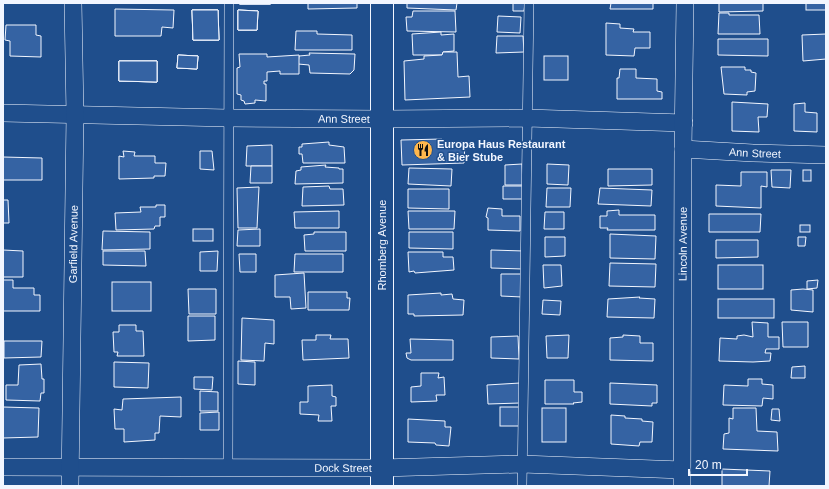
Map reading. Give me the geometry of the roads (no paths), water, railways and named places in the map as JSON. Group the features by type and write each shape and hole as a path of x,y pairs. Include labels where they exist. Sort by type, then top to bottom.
{"street":[{"name":"Garfield Avenue","path":"70,486 75,115 73,3"},
{"name":"Rhomberg Avenue","path":"382,3 382,477"},
{"name":"Lincoln Avenue","path":"682,478 685,3"},
{"name":"Ann Street","path":"3,114 228,118 527,118 684,123"},
{"name":"Ann Street","path":"683,149 826,155"},
{"name":"Dock Street","path":"3,467 228,467 382,477 522,464 682,478"}],"lane":[{"path":"228,3 228,467"},
{"path":"522,486 529,3"}],"place":[{"name":"Europa Haus Restaurant & Bier Stube","path":"423,150"}]}
